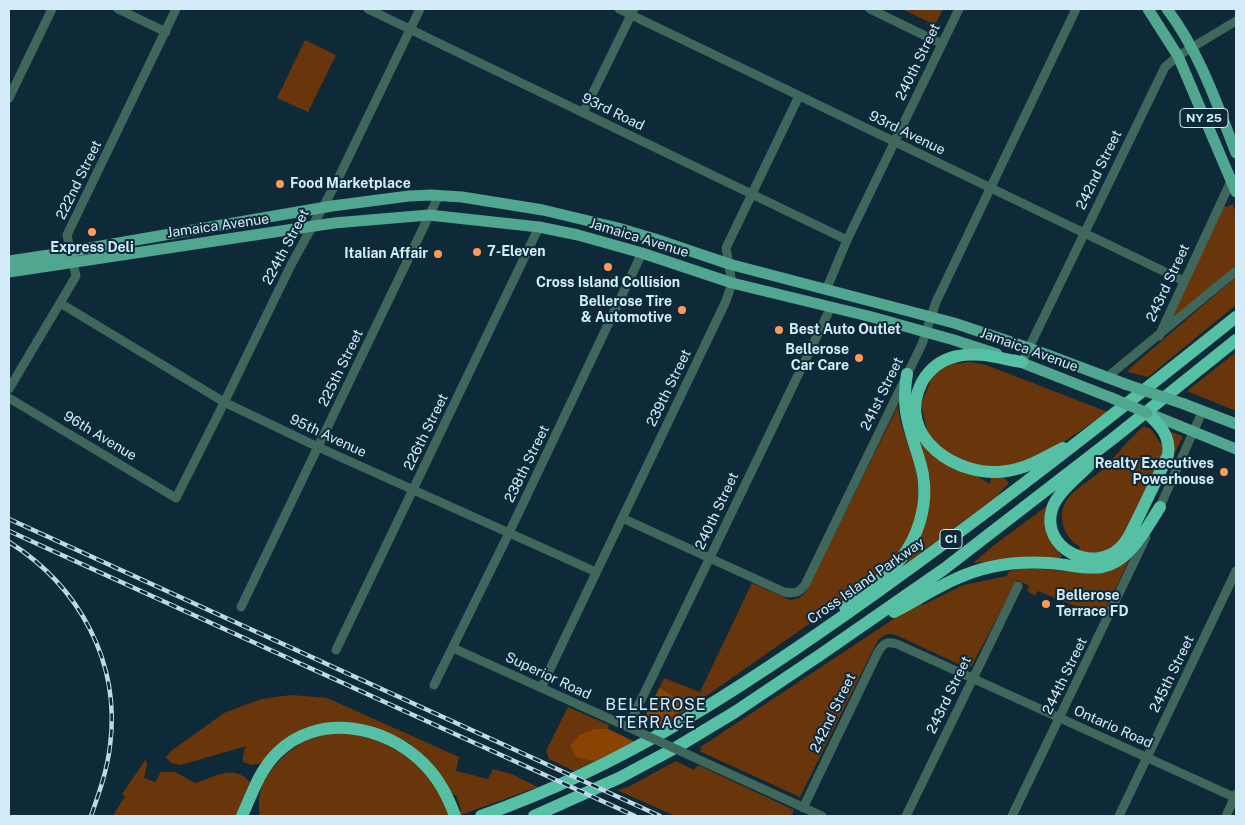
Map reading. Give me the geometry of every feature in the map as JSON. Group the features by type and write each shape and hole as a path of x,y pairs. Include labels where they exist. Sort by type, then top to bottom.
{"highway":[{"name":"Cross Island Parkway","path":"481,816 558,786 631,751 728,695 813,637 989,511 1086,437 1236,317"},
{"name":"CI","path":"534,816 619,778 677,747 735,712 846,637 944,569 1115,437 1236,340"},
{"path":"1022,362 970,354 947,359 935,366 922,384 916,406 920,430 928,443 947,459 964,468 982,472 1000,472 1025,467 1086,437"},
{"path":"813,637 858,595 882,578 894,566 908,549 917,530 925,500 924,484 922,469 906,417 904,396 907,374"},
{"path":"1115,437 1061,494 1052,510 1052,528 1057,540 1065,550 1081,558 1094,559 1107,556 1118,550 1126,541 1168,456 1167,438 1160,422 1147,413"},
{"path":"846,637 956,579 990,567 1028,563 1049,563 1086,569 1108,566 1133,548 1160,507"},
{"path":"242,816 266,766 285,746 309,733 340,727 372,732 406,748 435,777 444,791 453,812"},
{"path":"251,797 253,816"}],"main road":[{"name":"NY 25","path":"1148,9 1178,56 1236,192"},
{"name":"NY 25","path":"1167,9 1179,24 1192,48 1236,153"},
{"name":"Jamaica Avenue","path":"9,261 323,208 409,196 439,195 462,197 543,210 655,239 729,264 931,316 1029,348 1106,378 1203,410 1236,424"},
{"name":"Jamaica Avenue","path":"9,272 334,223 429,215 539,226 642,253 732,284 926,332 1022,362 1147,413"},
{"path":"1160,422 1194,432 1236,449"}],"street":[{"path":"9,98 12,84 52,9"},
{"path":"118,9 166,32"},
{"name":"222nd Street","path":"9,388 76,276 68,235 176,9"},
{"name":"93rd Road","path":"368,9 847,240"},
{"name":"224th Street","path":"176,498 311,227 323,208 420,9"},
{"name":"93rd Avenue","path":"619,9 632,12 798,96 1184,281"},
{"path":"870,9 942,44"},
{"name":"240th Street","path":"826,290 847,240 959,9"},
{"name":"241st Street","path":"710,558 784,592 798,593 805,585 922,344 936,302 1076,9"},
{"path":"584,112 632,12"},
{"name":"242nd Street","path":"1022,362 1165,67 1178,56 1235,26"},
{"name":"239th Street","path":"541,688 726,301 732,284 726,248 798,96"},
{"name":"243rd Street","path":"1106,378 1159,336 1232,179"},
{"name":"225th Street","path":"241,607 439,195"},
{"name":"226th Street","path":"336,650 539,226"},
{"name":"238th Street","path":"434,685 509,533 642,253"},
{"path":"1159,336 1236,271"},
{"name":"95th Avenue","path":"60,302 224,402 318,447 596,572"},
{"name":"240th Street","path":"628,728 831,307"},
{"name":"96th Avenue","path":"9,398 176,498"},
{"name":"244th Street","path":"1012,816 1124,585 1203,410"},
{"path":"622,518 710,558"},
{"name":"245th Street","path":"1119,816 1236,572"},
{"name":"243rd Street","path":"906,816 1018,586"},
{"name":"242nd Street","path":"803,808 878,652 886,642 896,644"},
{"name":"Ontario Road","path":"896,644 1236,796"},
{"name":"Superior Road","path":"453,648 822,816"},
{"path":"1226,816 1236,796"}],"shaded area":[{"path":"902,9 943,9 935,25"},
{"path":"305,40 336,55 308,112 277,98"},
{"path":"1233,204 1236,214 1236,265 1171,322 1169,321 1222,206 1227,207"},
{"path":"1236,277 1236,305 1148,377 1128,372 1129,369"},
{"path":"1236,352 1236,411 1187,391"},
{"path":"954,361 956,364 969,362 986,365 1108,412 1049,452 1015,467 983,469 951,457 928,435 921,404 932,377 943,367"},
{"path":"898,406 901,424 915,464 920,501 910,540 889,568 659,729 651,725 647,719 647,713 664,678 700,692 752,583 790,600 799,598 806,592"},
{"path":"1144,426 1151,429 1160,443 1164,442 1162,458 1122,539 1112,548 1102,552 1078,552 1080,547 1073,542 1064,528 1062,519 1065,502 1076,490 1104,468"},
{"path":"915,430 931,453 954,469 975,475 990,484 991,478 1002,476 1009,483 995,498 896,571 930,499 930,478"},
{"path":"1169,431 1183,436 1171,461"},
{"path":"1051,503 1048,531 1052,543 1062,556 1060,559 1026,559 973,563 994,545"},
{"path":"1130,558 1102,617 1038,591 1035,596 1027,591 1029,586 1017,580 971,667 967,668 895,635 887,634 882,637 877,642 800,797 699,751 702,749 699,748 919,602 923,605 963,585 1007,576 1009,571 1023,568 1095,574 1111,570"},
{"path":"659,688 682,701 681,710 670,717 659,729 646,719"},
{"path":"291,695 327,698 459,757 456,771 488,779 493,769 511,774 538,787 458,816 260,816 259,796 269,773 280,760 302,742 330,733 363,736 398,751 419,766 431,778 448,814 461,810 456,795 453,795 433,765 409,743 376,727 339,722 259,764 251,765 243,762 246,746 181,765 171,763 166,757 171,751 224,713 261,699"},
{"path":"568,707 609,725 608,729 635,742 574,771 549,759 546,751"},
{"path":"594,729 608,729 635,742 595,761 576,757 570,746 579,735"},
{"path":"146,759 147,765 144,778 155,782 161,772 175,772 195,783 230,772 244,776 250,782 236,816 113,816 125,796 122,794"},
{"path":"676,761 694,770 698,765 794,810 791,816 675,816 617,790 628,787"}],"railway":[{"path":"9,519 660,816"},
{"path":"9,531 635,816"},
{"path":"9,542 34,560 56,581 75,604 90,629 101,656 109,685 112,715 109,755 91,816"}],"place":[{"name":"Food Marketplace","path":"280,184"},
{"name":"Express Deli","path":"92,232"},
{"name":"7-Eleven","path":"477,252"},
{"name":"Italian Affair","path":"438,254"},
{"name":"Cross Island Collision","path":"608,267"},
{"name":"Bellerose Tire & Automotive","path":"682,310"},
{"name":"Best Auto Outlet","path":"779,330"},
{"name":"Bellerose Car Care","path":"859,358"},
{"name":"Realty Executives Powerhouse","path":"1224,472"},
{"name":"Bellerose Terrace FD","path":"1046,604"}],"district":[{"name":"BELLEROSE TERRACE","path":"656,714"}]}
